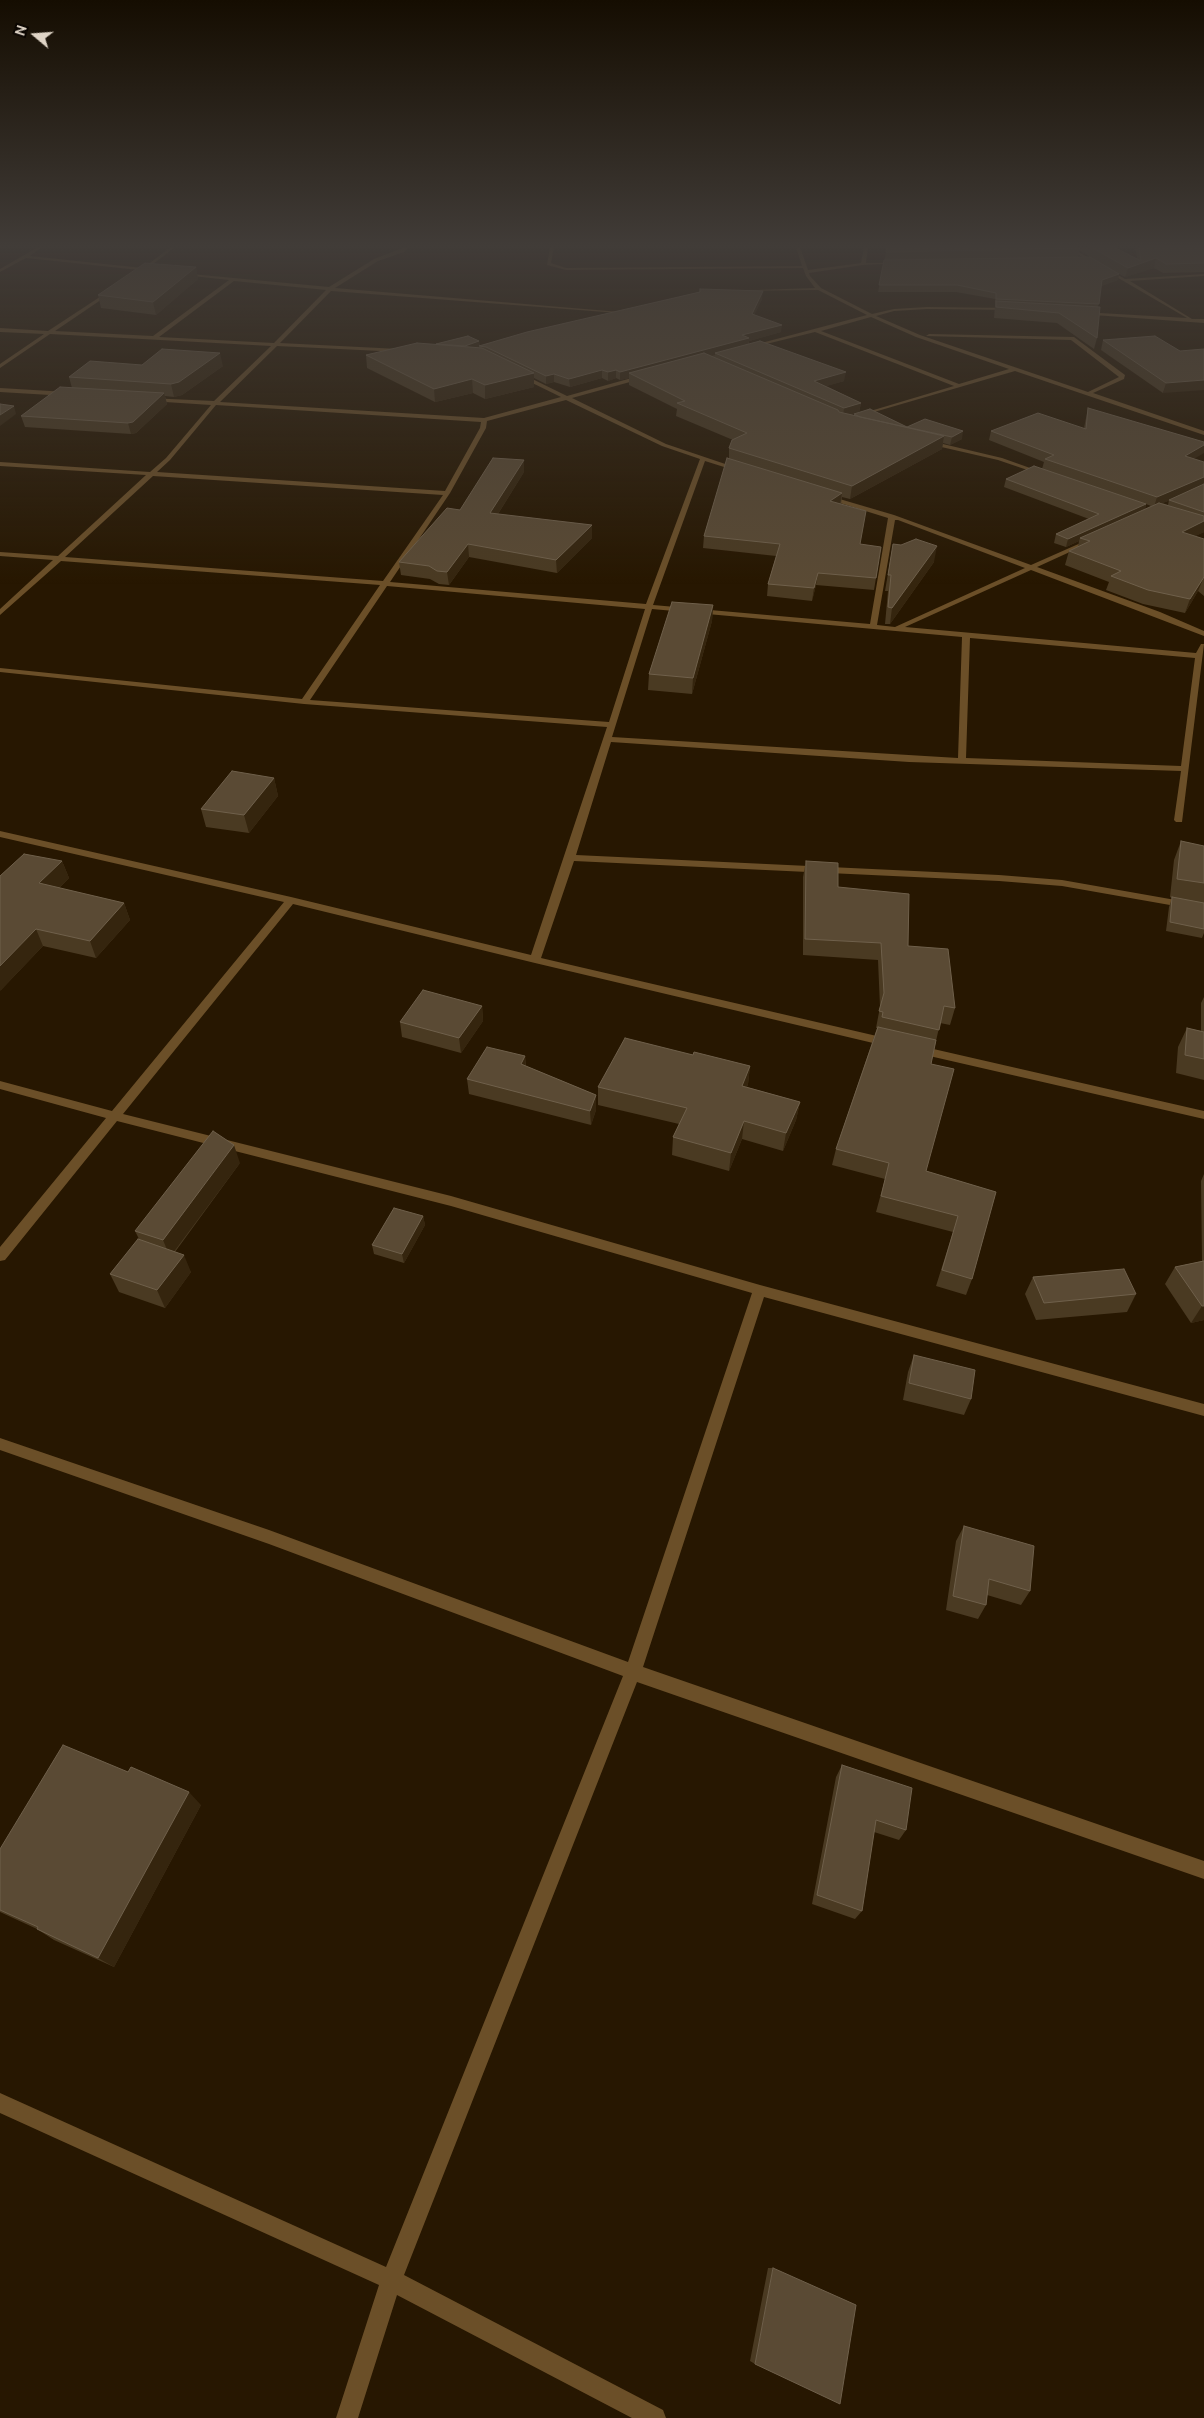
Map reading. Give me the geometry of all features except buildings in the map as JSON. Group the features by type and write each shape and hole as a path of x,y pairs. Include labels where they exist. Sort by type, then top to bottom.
{"street":[{"path":"0,613 168,459 215,403 260,360"},
{"path":"892,360 960,386"},
{"path":"990,360 1204,433"},
{"path":"1087,394 1122,378 1122,375 1102,360"},
{"path":"849,419 1014,368"},
{"path":"512,370 664,445 745,472"},
{"path":"147,399 484,420 648,375"},
{"path":"0,390 78,395"},
{"path":"304,702 447,493 482,428 484,420"},
{"path":"923,442 1000,459 1055,478"},
{"path":"535,960 570,858 650,607 703,458"},
{"path":"0,464 447,493"},
{"path":"818,494 892,516 1158,614 1204,634"},
{"path":"873,627 892,516"},
{"path":"898,628 1101,536"},
{"path":"0,554 385,584 1199,656"},
{"path":"962,761 966,635"},
{"path":"1179,820 1199,656 1204,646"},
{"path":"0,670 304,702 612,725"},
{"path":"607,739 962,761 1185,769"},
{"path":"0,834 291,900 535,960 1204,1115"},
{"path":"570,858 999,878 1062,883 1204,908"},
{"path":"0,1256 291,900"},
{"path":"0,1085 114,1116 451,1201 760,1290 1204,1410"},
{"path":"347,2418 391,2280 633,1672 760,1290"},
{"path":"0,1444 269,1537 633,1672 1204,1870"},
{"path":"0,2103 391,2280 655,2418"}]}
